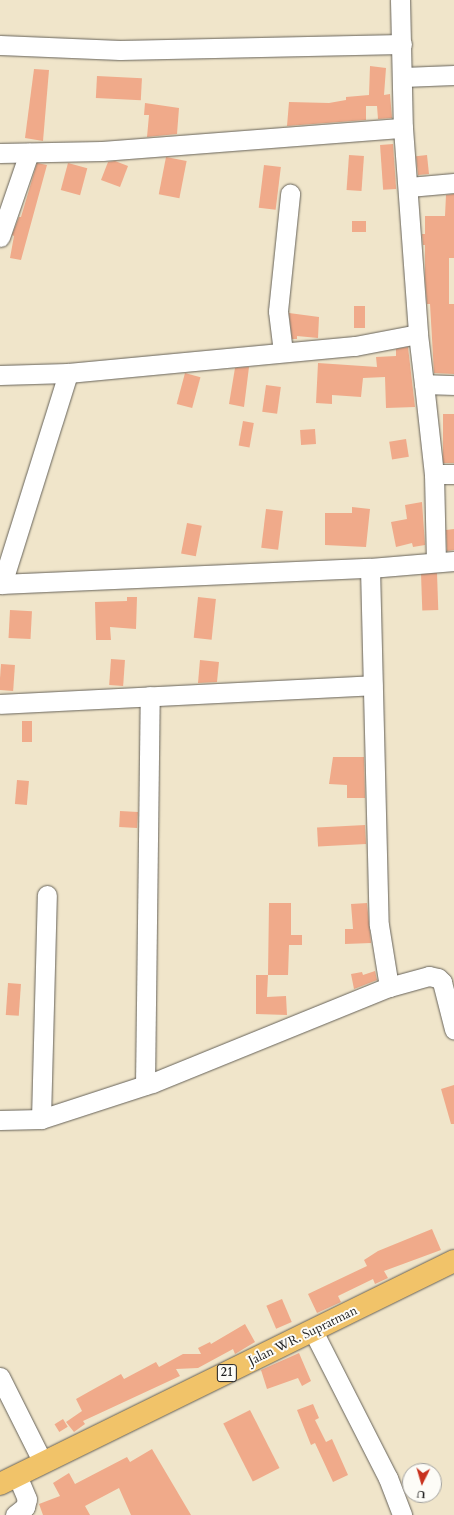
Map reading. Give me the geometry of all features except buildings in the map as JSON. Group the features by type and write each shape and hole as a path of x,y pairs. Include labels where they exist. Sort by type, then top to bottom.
{"highway":[{"name":"Jalan WR. Supratman","path":"9,1479 454,1262"}],"street":[{"path":"68,373 1,584 370,568 445,561 418,334 409,187 403,128 400,0"},
{"path":"0,45 120,50 402,44"},
{"path":"403,77 454,75"},
{"path":"0,153 102,151 403,128"},
{"path":"0,237 29,153"},
{"path":"409,187 454,183"},
{"path":"283,352 278,311 290,194"},
{"path":"0,375 68,373 355,346 418,334"},
{"path":"424,384 454,385"},
{"path":"434,474 454,474"},
{"path":"370,568 379,924 389,987"},
{"path":"0,704 373,685"},
{"path":"145,1085 150,696"},
{"path":"41,1119 47,895"},
{"path":"0,1120 41,1119 145,1085 212,1061 389,987 429,976 438,978 442,982 454,1029"},
{"path":"313,1331 388,1478 402,1515"},
{"path":"0,1377 43,1463"},
{"path":"9,1479 27,1499 25,1507 15,1515"}]}
